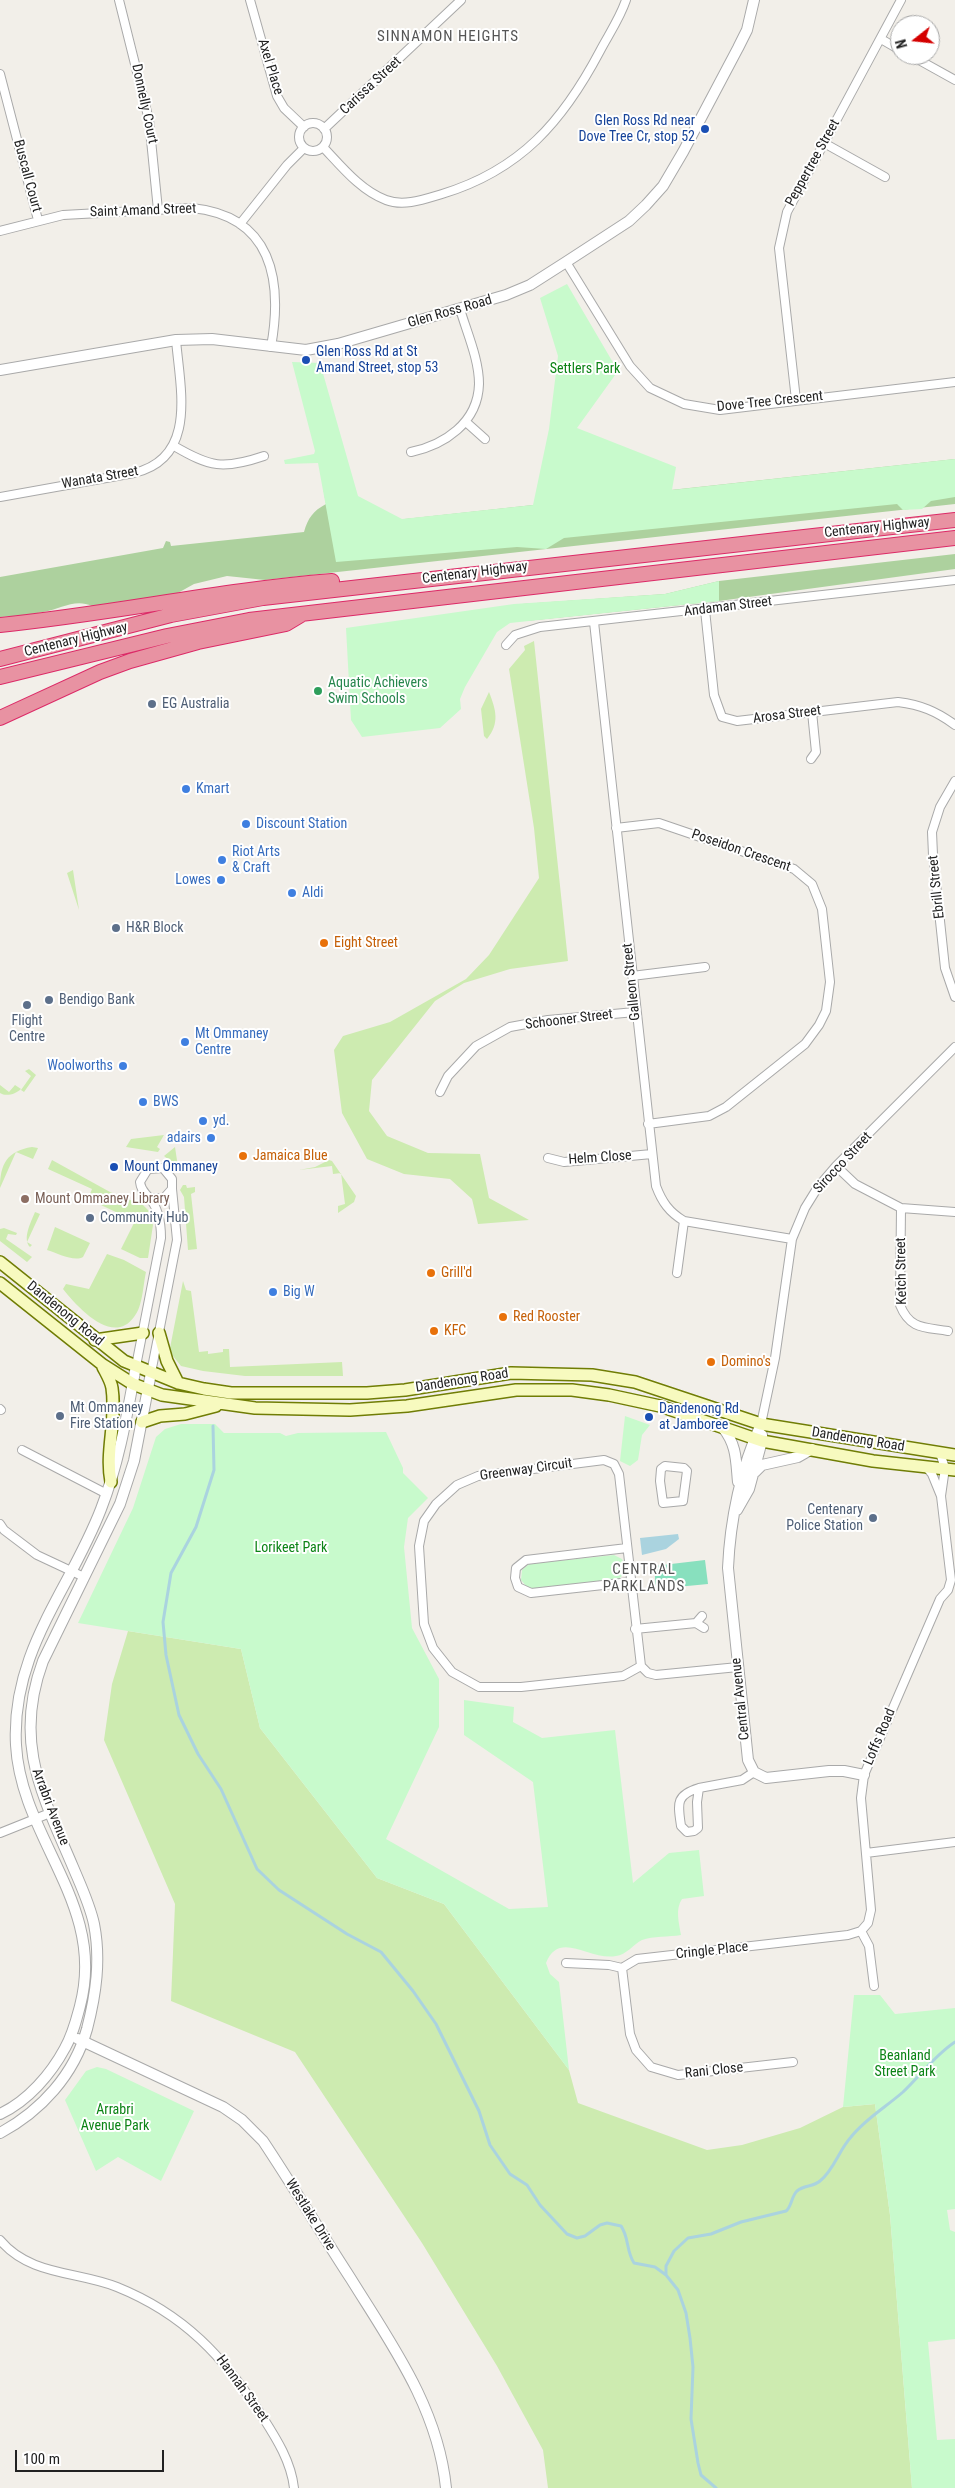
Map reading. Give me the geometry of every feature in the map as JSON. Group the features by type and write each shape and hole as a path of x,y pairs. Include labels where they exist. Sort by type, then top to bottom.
{"highway":[{"name":"Centenary Highway","path":"0,659 198,610 263,598 955,520"},
{"name":"Centenary Highway","path":"0,677 210,627 306,612 955,538"},
{"path":"0,625 96,614 230,591 294,584 354,579 365,586"},
{"path":"0,718 100,672 130,661 198,642 286,624 306,612"}],"main road":[{"name":"Dandenong Road","path":"0,1262 95,1340 124,1361 178,1383 231,1393 366,1393 405,1390 511,1373 592,1374 635,1382 761,1424 955,1455"},
{"name":"Dandenong Road","path":"0,1283 103,1366 133,1384 170,1397 255,1408 377,1409 516,1390 563,1390 609,1395 660,1406 758,1440 873,1461 950,1469"},
{"path":"95,1340 143,1333"},
{"path":"159,1333 167,1361 178,1383"},
{"path":"103,1366 112,1387 113,1418 108,1463 111,1482"},
{"path":"142,1422 160,1416 185,1414 223,1405"}],"street":[{"name":"Donnelly Court","path":"119,0 150,120 158,210"},
{"name":"Axel Place","path":"250,0 277,96 284,108 304,127"},
{"name":"Carissa Street","path":"324,129 460,0"},
{"path":"323,147 367,190 387,201 408,203 430,198 460,188 485,176 538,141 556,120 575,96 593,66 626,0"},
{"name":"Glen Ross Road","path":"0,370 176,340 212,338 271,347 306,350 318,349 460,310 522,288 629,221 663,186 747,30 754,0"},
{"name":"Peppertree Street","path":"796,400 779,248 787,212 901,0"},
{"path":"881,39 890,44"},
{"path":"928,65 955,80"},
{"name":"Buscall Court","path":"0,74 38,220"},
{"path":"317,124 324,129 327,140 323,147 316,151 304,148 300,140 304,127 317,124"},
{"path":"824,143 886,177"},
{"path":"240,224 287,165 304,148"},
{"name":"Saint Amand Street","path":"0,231 63,215 208,209 240,224 253,235 266,254 274,278 275,328 271,347"},
{"name":"Dove Tree Crescent","path":"566,262 630,366 650,388 684,404 720,410 955,382"},
{"path":"411,452 429,448 449,438 466,422 474,405 479,385 476,365 460,310"},
{"path":"176,340 182,412 174,446 207,464 230,465 264,456"},
{"path":"466,422 485,439"},
{"name":"Wanata Street","path":"0,497 148,469 174,446"},
{"name":"Andaman Street","path":"506,645 515,635 529,630 955,580"},
{"name":"Arosa Street","path":"705,610 714,695 722,717 737,721 898,702 921,705 937,712 955,725"},
{"name":"Galleon Street","path":"594,622 635,1012 656,1186 662,1202 673,1215 684,1221 792,1239"},
{"path":"811,759 816,752 812,712"},
{"name":"Ebrill Street","path":"955,781 940,807 932,832 945,968 955,997"},
{"name":"Poseidon Crescent","path":"616,828 659,822 794,869 804,875 812,884 822,909 830,982 826,1011 806,1044 726,1107 709,1116 648,1124"},
{"path":"632,976 705,967"},
{"name":"Schooner Street","path":"440,1092 448,1076 476,1046 510,1028 548,1020 635,1012"},
{"name":"Sirocco Street","path":"761,1424 775,1358 792,1239 805,1208 818,1187 836,1166 955,1047"},
{"name":"Helm Close","path":"548,1158 564,1162 652,1154"},
{"path":"836,1166 855,1184 901,1208 955,1212"},
{"path":"136,1366 161,1238 161,1224 158,1214 150,1198 141,1187 141,1177 148,1169 158,1167 167,1170 172,1179 177,1240 151,1373"},
{"path":"150,1198 164,1198 172,1189"},
{"name":"Ketch Street","path":"901,1208 900,1305 904,1315 913,1325 948,1331"},
{"path":"677,1273 684,1221"},
{"name":"Arrabri Avenue","path":"0,2114 35,2089 57,2062 72,2035 84,1990 85,1956 80,1921 20,1780 16,1746 17,1716 25,1669 38,1635 107,1494 136,1366"},
{"name":"Arrabri Avenue","path":"0,2133 30,2115 50,2096 69,2071 83,2042 96,1990 97,1945 90,1909 50,1813 33,1765 30,1726 32,1701 43,1661 120,1504 134,1461 151,1373"},
{"name":"Central Avenue","path":"736,1513 749,1490 755,1472 761,1424"},
{"name":"Central Avenue","path":"723,1428 732,1439 735,1448 738,1488 736,1513 728,1547 728,1568 748,1760 754,1772"},
{"name":"Central Avenue","path":"738,1488 758,1440"},
{"path":"755,1472 762,1465 798,1457 812,1449"},
{"path":"22,1450 107,1494"},
{"name":"Loffs Road","path":"940,1453 950,1469 941,1496"},
{"name":"Greenway Circuit","path":"604,1460 614,1464 619,1474 626,1548 640,1666 623,1676 522,1687 479,1687 452,1672 433,1648 424,1624 419,1546 424,1521 436,1504 457,1485 478,1476 604,1460"},
{"path":"665,1466 686,1471 683,1501 663,1502 660,1469 665,1466"},
{"name":"Loffs Road","path":"861,1931 868,1922 871,1910 861,1798 864,1774 940,1599 952,1591 941,1496 932,1474 925,1466"},
{"path":"0,1524 4,1530 38,1555 84,1577"},
{"path":"626,1548 526,1560 516,1568 515,1578 518,1587 531,1593 630,1582"},
{"path":"696,1623 702,1616"},
{"path":"635,1629 696,1623 704,1628"},
{"path":"640,1666 648,1673 656,1675 738,1667"},
{"path":"699,1788 697,1802 698,1828 687,1832 681,1826 680,1798 686,1792 699,1788 742,1780 754,1772 766,1778 829,1771 864,1774"},
{"path":"0,1833 50,1813"},
{"path":"866,1853 955,1842"},
{"path":"861,1931 868,1946 874,1986"},
{"name":"Cringle Place","path":"622,1968 638,1959 848,1935 861,1931"},
{"path":"566,1963 609,1965 622,1968"},
{"name":"Rani Close","path":"622,1968 630,2034 636,2050 651,2067 678,2075 793,2062"},
{"name":"Westlake Drive","path":"72,2035 83,2042 223,2107 242,2120 263,2141 409,2372 433,2426 440,2452 446,2488"},
{"name":"Hannah Street","path":"2,2246 35,2266 117,2287 166,2312 194,2332 228,2366 266,2422 286,2458 294,2488"}],"green space":[{"name":"Settlers Park","path":"567,284 618,371 577,428 676,467 672,490 955,459 955,497 931,501 922,509 903,510 897,504 564,538 546,549 517,547 336,562 318,463 285,464 284,460 314,454 315,451 292,362 320,363 358,496 402,519 533,505 549,429 558,356 540,298"},
{"path":"955,459 955,504 265,580 227,576 194,584 176,594 92,606 80,603 50,611 0,617 0,577 163,548 166,541 170,542 171,546 304,532 312,515 326,504 323,487 368,523"},
{"path":"955,554 955,569 719,601 526,621 522,604 665,594 719,581"},
{"path":"719,581 719,601 510,623 497,632 465,687 460,699 461,709 440,728 362,737 351,720 346,628 514,604 665,594"},
{"path":"534,641 568,961 510,969 464,983 435,1001 372,1080 369,1111 387,1136 428,1153 480,1154 489,1198 529,1220 478,1224 472,1199 450,1179 404,1174 367,1159 342,1113 334,1050 343,1036 390,1022 466,979 489,955 539,878 534,828 509,669 525,650 524,646"},
{"path":"489,692 496,716 494,727 487,739 484,736 481,709"},
{"path":"73,870 79,910 67,873"},
{"path":"29,1069 36,1075 24,1092 21,1090 31,1076 25,1071"},
{"path":"0,1085 9,1092 15,1085 21,1089 14,1094 5,1095 0,1093"},
{"path":"164,1135 157,1147 160,1149 158,1152 126,1147 131,1139"},
{"path":"32,1147 38,1148 33,1159 16,1152"},
{"path":"175,1147 178,1167 164,1156"},
{"path":"16,1152 0,1188 1,1172 7,1160"},
{"path":"52,1160 110,1192 143,1205 149,1211 153,1225 148,1258 140,1258 121,1249 135,1221 88,1199 92,1189 48,1169"},
{"path":"329,1160 332,1161 340,1173 333,1174 332,1166 299,1170 315,1167"},
{"path":"341,1174 356,1196 354,1202 338,1213 338,1206 345,1204"},
{"path":"183,1185 186,1185 187,1188 195,1187 195,1192 191,1194 197,1249 188,1250 184,1197 180,1190"},
{"path":"35,1212 40,1214 27,1241 28,1230"},
{"path":"55,1227 90,1243 83,1257 70,1258 47,1250"},
{"path":"4,1228 17,1233 16,1235 8,1234 6,1239 32,1257 27,1262 0,1241 0,1229"},
{"path":"107,1254 124,1260 146,1272 137,1312 126,1325 116,1328 96,1321 77,1305 63,1289 66,1284 89,1289"},
{"path":"183,1281 186,1290 191,1291 199,1352 208,1351 208,1354 223,1352 223,1349 229,1349 230,1367 342,1362 343,1376 245,1376 203,1371 181,1366 173,1356 170,1348"},
{"path":"625,1416 650,1425 642,1435 638,1460 630,1466 620,1461"},
{"name":"Lorikeet Park","path":"181,1424 215,1424 224,1433 280,1433 286,1436 298,1433 386,1432 403,1468 403,1473 428,1498 408,1518 404,1547 412,1628 439,1679 439,1727 386,1839 509,1909 548,1907 533,1782 464,1735 464,1700 514,1707 513,1722 542,1738 615,1730 633,1883 669,1853 699,1850 704,1896 682,1899 678,1912 681,1935 642,1940 623,1954 616,1956 606,1956 567,1947 559,1948 552,1953 546,1963 550,1974 559,1982 569,2070 444,1904 377,1878 260,1728 241,1649 78,1623 133,1508 156,1437 165,1429"},
{"path":"614,1555 622,1559 624,1565 624,1573 618,1579 532,1589 527,1587 521,1580 522,1570 529,1564"},
{"path":"705,1560 708,1584 656,1589 654,1566"},
{"path":"128,1631 241,1649 260,1728 377,1878 444,1904 569,2070 578,2103 707,2150 742,2145 800,2128 843,2107 875,2104 890,2215 912,2488 548,2488 543,2450 497,2366 422,2243 295,2052 171,2001 175,1904 104,1740 112,1684"},
{"name":"Beanland Street Park","path":"854,1995 880,1995 895,2014 955,2008 955,2209 947,2210 950,2230 955,2232 955,2339 928,2342 937,2440 955,2439 955,2488 912,2488 890,2215 875,2104 843,2107"},
{"name":"Arrabri Avenue Park","path":"97,2067 106,2069 194,2111 161,2181 118,2157 96,2171 65,2100 86,2071"}],"water":[{"path":"678,1534 679,1539 666,1549 642,1555 640,1538"}],"waterway":[{"path":"213,1426 214,1470 196,1527 171,1573 163,1622 166,1655 179,1715 198,1754 221,1789 257,1869 279,1890 347,1934 381,1952 413,1991 436,2024 479,2111 490,2145 510,2174 527,2185 540,2205 567,2234 577,2238 585,2236 600,2225 607,2223 621,2226 624,2230 634,2263 655,2267 666,2275 678,2290 686,2313 690,2338 693,2367 691,2419 698,2463 701,2475 716,2488"},
{"path":"666,2275 666,2266 674,2251 688,2238 711,2234 741,2222 786,2211 797,2191 817,2183 825,2176 847,2142 857,2131 903,2092 934,2059 955,2042"}],"place":[{"name":"Glen Ross Rd near Dove Tree Cr, stop 52","path":"705,129"},
{"name":"Glen Ross Rd at St Amand Street, stop 53","path":"306,360"},
{"name":"Aquatic Achievers Swim Schools","path":"318,691"},
{"name":"EG Australia","path":"152,704"},
{"name":"Kmart","path":"186,789"},
{"name":"Discount Station","path":"246,824"},
{"name":"Riot Arts & Craft","path":"222,860"},
{"name":"Lowes","path":"221,880"},
{"name":"Aldi","path":"292,893"},
{"name":"H&R Block","path":"116,928"},
{"name":"Eight Street","path":"324,943"},
{"name":"Bendigo Bank","path":"49,1000"},
{"name":"Flight Centre","path":"27,1005"},
{"name":"Mt Ommaney Centre","path":"185,1042"},
{"name":"Woolworths","path":"123,1066"},
{"name":"BWS","path":"143,1102"},
{"name":"yd.","path":"203,1121"},
{"name":"adairs","path":"211,1138"},
{"name":"Jamaica Blue","path":"243,1156"},
{"name":"Mount Ommaney","path":"114,1167"},
{"name":"Mount Ommaney Library","path":"25,1199"},
{"name":"Community Hub","path":"90,1218"},
{"name":"Grill'd","path":"431,1273"},
{"name":"Big W","path":"273,1292"},
{"name":"Red Rooster","path":"503,1317"},
{"name":"KFC","path":"434,1331"},
{"name":"Domino's","path":"711,1362"},
{"name":"Mt Ommaney Fire Station","path":"60,1416"},
{"name":"Dandenong Rd at Jamboree","path":"649,1417"},
{"name":"Centenary Police Station","path":"873,1518"}],"district":[{"name":"SINNAMON HEIGHTS","path":"448,37"},
{"name":"CENTRAL PARKLANDS","path":"644,1578"}]}
